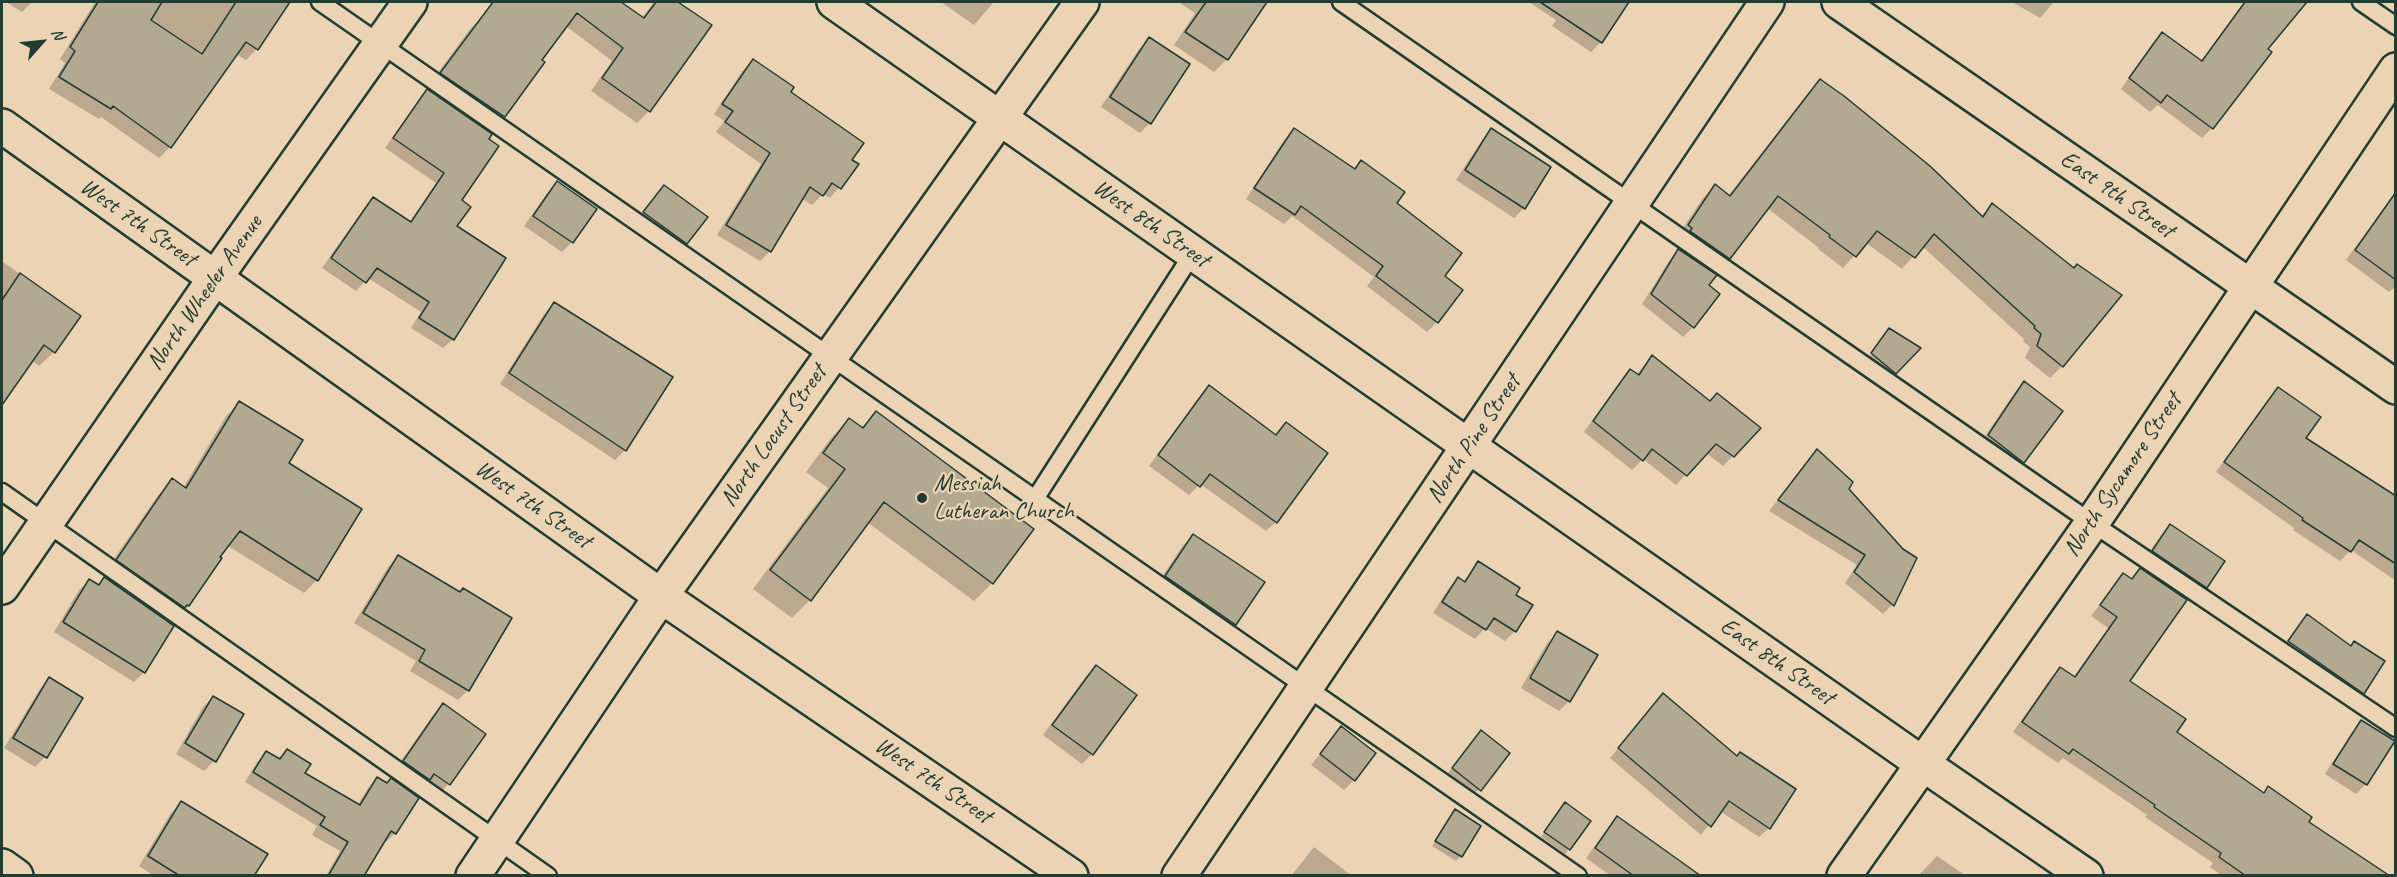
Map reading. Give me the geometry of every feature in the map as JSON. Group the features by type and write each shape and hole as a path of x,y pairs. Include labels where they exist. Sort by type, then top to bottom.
{"street":[{"name":"North Wheeler Avenue","path":"2,587 44,522 410,2"},
{"name":"West 8th Street","path":"834,2 1469,446"},
{"name":"North Locust Street","path":"473,876 661,596 1083,2"},
{"name":"North Pine Street","path":"1179,876 1767,2"},
{"name":"East 9th Street","path":"1839,2 2396,387"},
{"name":"North Sycamore Street","path":"1844,876 2092,523 2396,70"},
{"name":"West 7th Street","path":"2,126 661,596 1071,876"},
{"name":"East 8th Street","path":"1469,446 2086,876"},
{"path":"2,866 16,876"}],"lane":[{"path":"320,2 1578,876"},
{"path":"1341,2 2092,523 2396,728"},
{"path":"2361,2 2396,26"},
{"path":"1035,499 1193,254"},
{"path":"2,492 548,876"}],"building":[{"path":"98,2 162,2 151,20 202,54 236,2 290,2 258,50 246,42 171,148 113,106 111,109 59,77 75,51 70,47"},
{"path":"493,2 621,2 644,18 656,2 678,2 712,25 650,112 602,78 623,48 577,13 542,60 545,62 505,117 440,73"},
{"path":"1206,2 1267,2 1228,60 1185,32"},
{"path":"1540,2 1629,2 1602,43"},
{"path":"2245,2 2307,2 2268,49 2272,52 2213,129 2167,95 2161,103 2129,78 2162,32 2202,61"},
{"path":"1149,37 1190,64 1151,124 1110,97"},
{"path":"753,59 794,87 791,92 864,143 852,160 859,164 841,189 832,183 823,196 810,187 771,252 726,225 770,153 725,122 733,111 722,104"},
{"path":"1820,79 1930,166 1983,217 1992,203 2074,268 2077,264 2122,295 2063,367 2037,346 2041,334 2034,328 2035,326 1934,234 1915,258 1877,231 1856,257 1778,196 1730,259 1690,231 1692,228 1688,225 1715,184 1730,196"},
{"path":"427,89 492,134 489,139 499,146 462,200 471,207 457,226 506,258 454,340 419,318 429,302 377,268 366,283 331,258 373,197 411,222 444,173 393,138"},
{"path":"1294,128 1355,169 1361,160 1405,192 1397,203 1462,253 1445,276 1463,290 1438,323 1376,276 1383,266 1301,206 1295,215 1254,188"},
{"path":"1491,128 1551,167 1525,209 1465,170"},
{"path":"557,181 597,209 573,243 533,216"},
{"path":"664,185 708,217 687,244 643,212"},
{"path":"2396,192 2396,280 2355,250"},
{"path":"1678,249 1717,275 1709,285 1720,294 1694,328 1651,294"},
{"path":"20,273 81,316 55,353 44,345 2,405 2,300"},
{"path":"554,302 673,377 626,451 509,373"},
{"path":"1889,328 1921,348 1896,374 1871,353"},
{"path":"1652,355 1710,401 1717,393 1761,428 1734,457 1716,444 1687,476 1652,449 1643,461 1593,421 1630,369 1639,375"},
{"path":"2024,381 2063,411 2024,463 1988,435"},
{"path":"1209,385 1276,435 1286,422 1328,453 1277,523 1210,474 1200,487 1158,455"},
{"path":"2278,387 2321,417 2306,438 2396,496 2396,564 2359,540 2351,552 2302,520 2303,518 2224,462"},
{"path":"239,401 303,440 289,463 362,509 318,581 240,531 220,557 222,558 189,606 185,608 116,560 172,478 186,488"},
{"path":"876,411 1034,529 993,584 884,502 811,601 770,570 845,469 823,453 849,418 863,428"},
{"path":"1817,449 1853,482 1849,489 1903,549 1917,558 1894,606 1854,572 1865,555 1778,500"},
{"path":"2170,524 2225,561 2207,588 2152,551"},
{"path":"1193,534 1265,582 1236,625 1165,576"},
{"path":"398,555 460,592 463,588 512,618 469,691 419,661 425,650 363,613"},
{"path":"1478,561 1520,588 1516,595 1533,605 1516,632 1494,618 1486,630 1442,602 1458,577 1465,582"},
{"path":"2140,568 2187,600 2130,681 2186,719 2177,732 2264,793 2268,786 2312,817 2309,822 2390,876 2246,876 2219,857 2221,853 2154,807 2155,805 2073,749 2069,754 2022,722 2060,667 2075,677 2117,617 2100,605 2123,573 2132,579"},
{"path":"104,577 174,626 145,673 63,622 89,579 99,585"},
{"path":"2307,614 2351,646 2354,641 2385,661 2364,694 2288,641"},
{"path":"1557,631 1598,655 1570,702 1530,678"},
{"path":"1096,665 1137,695 1093,755 1052,725"},
{"path":"49,677 83,698 47,758 13,738"},
{"path":"1663,693 1737,756 1740,752 1796,789 1770,829 1729,801 1711,827 1618,748"},
{"path":"213,696 244,714 216,762 185,743"},
{"path":"443,703 486,734 450,785 434,774 430,780 403,761"},
{"path":"2361,720 2395,741 2367,785 2333,764"},
{"path":"1341,726 1376,753 1355,781 1320,754"},
{"path":"1481,730 1510,753 1481,791 1452,768"},
{"path":"287,749 311,764 305,773 360,805 377,777 387,783 391,778 419,798 396,834 391,831 364,876 328,876 348,842 320,825 325,817 253,772 266,751 280,759"},
{"path":"181,801 268,854 254,876 180,876 148,856"},
{"path":"1565,802 1591,821 1570,850 1544,832"},
{"path":"1455,809 1481,826 1462,857 1435,841"},
{"path":"1617,816 1701,876 1634,876 1595,848"}],"place":[{"name":"Messiah Lutheran Church","path":"922,498"}]}
